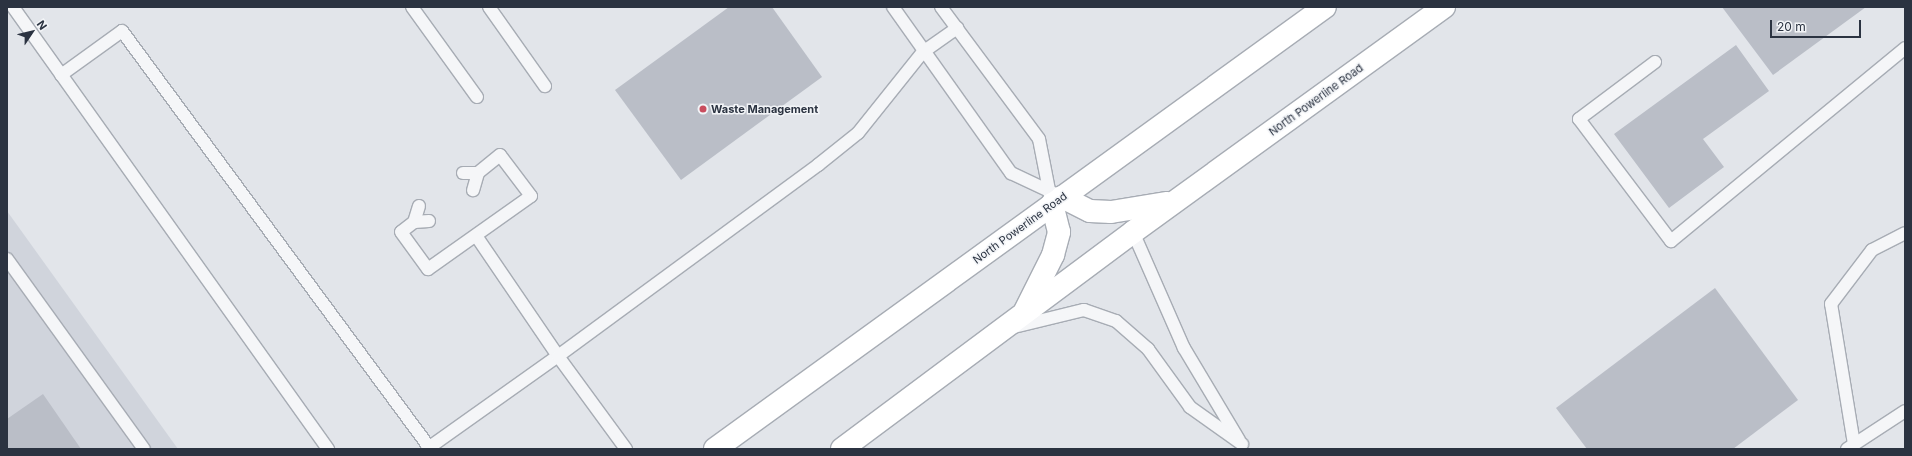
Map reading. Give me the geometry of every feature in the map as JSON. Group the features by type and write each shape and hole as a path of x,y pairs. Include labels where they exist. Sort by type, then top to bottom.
{"main road":[{"name":"North Powerline Road","path":"716,449 1054,197 1325,7"},
{"name":"North Powerline Road","path":"842,449 1133,232 1178,201 1444,7"},
{"path":"1022,315 1053,255 1059,232 1054,197 1090,211 1111,212 1178,201"}],"lane":[{"path":"13,7 328,449"},
{"path":"412,7 477,98"},
{"path":"489,7 545,86"},
{"path":"893,7 923,52 1011,173 1054,197"},
{"path":"941,7 1039,138 1054,197"},
{"path":"61,75 122,31 428,448 558,356 818,165 858,133 923,52 957,28"},
{"path":"1655,62 1579,119 1671,241 1905,48"},
{"path":"420,206 414,222 401,232 428,269 530,196 500,155 478,173 474,190"},
{"path":"463,173 478,173"},
{"path":"414,222 429,221"},
{"path":"1133,232 1184,348 1244,447"},
{"path":"1905,234 1872,250 1831,304 1850,447 1905,410"},
{"path":"476,236 558,356 626,449"},
{"path":"7,259 144,449"},
{"path":"1004,329 1084,310 1116,321 1148,349 1190,407 1244,447"}],"shaded area":[{"path":"7,211 178,449 7,449"}],"building":[{"name":"Waste Management","path":"729,7 772,7 822,77 681,180 615,90"},
{"path":"1722,7 1866,7 1773,75"},
{"path":"1736,45 1769,91 1703,139 1724,167 1669,208 1614,134"},
{"path":"1715,288 1798,400 1733,449 1587,449 1556,408"},
{"path":"43,394 81,449 7,449 7,419"}],"place":[{"name":"Waste Management","path":"703,109"}]}
